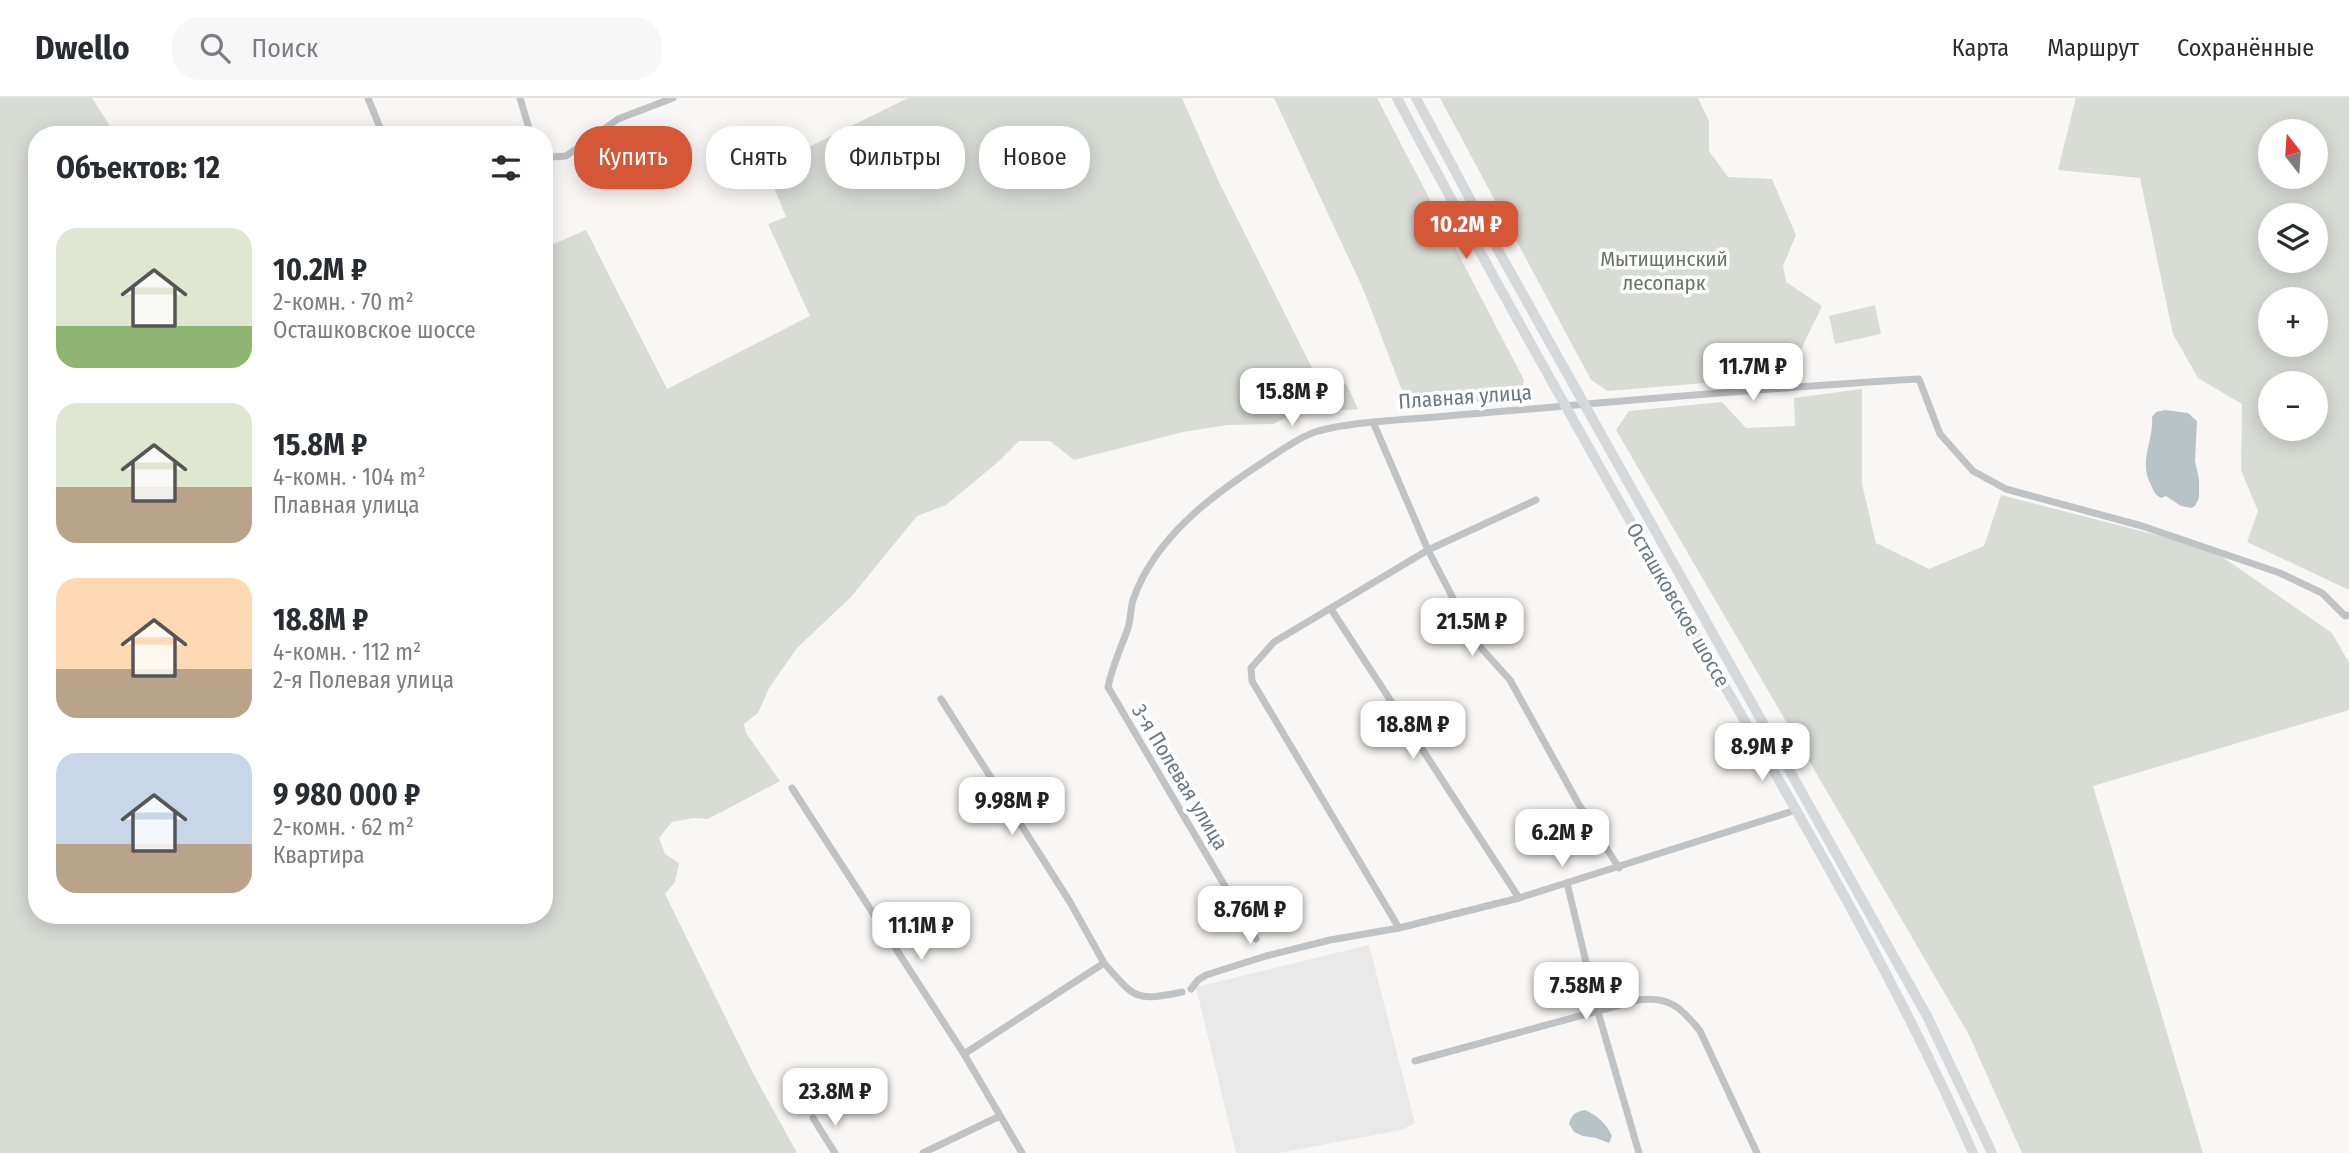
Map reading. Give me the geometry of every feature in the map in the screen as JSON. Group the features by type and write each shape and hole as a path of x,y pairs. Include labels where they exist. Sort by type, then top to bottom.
{"main road":[{"name":"Осташковское шоссе","path":"1397,98 1564,407 1796,810 1912,1023 1973,1153"},
{"name":"Осташковское шоссе","path":"1416,98 1490,236 1923,1010 1992,1153"}],"street":[{"path":"368,98 379,126"},
{"path":"520,98 528,126"},
{"path":"553,158 566,156 618,118 673,98"},
{"name":"Плавная улица","path":"1129,628 1133,600 1150,567 1170,539 1205,503 1238,478 1312,433 1340,425 1373,422 1774,387 1919,379 1940,434 1973,471 2006,489 2142,526 2280,573 2322,593 2349,615"},
{"path":"1373,422 1428,550 1466,625 1482,649 1510,680 1578,803 1619,867"},
{"path":"1399,929 1252,681 1251,668 1275,642 1428,550 1536,500"},
{"path":"1331,609 1519,898"},
{"name":"3-я Полевая улица","path":"1129,628 1111,670 1108,687 1256,939"},
{"path":"941,699 1070,902 1104,963 1129,991 1140,997 1153,998 1182,992"},
{"path":"792,788 964,1054 1022,1153"},
{"path":"1191,989 1206,975 1266,956 1330,940 1399,929 1519,898 1796,810"},
{"path":"1567,883 1598,1012 1639,1153"},
{"path":"964,1054 1104,963"},
{"path":"1415,1061 1638,1000 1656,998 1670,1003 1700,1031 1757,1153"},
{"path":"923,1153 1000,1116"},
{"path":"813,1118 835,1153"}],"shaded area":[{"path":"2165,410 2188,413 2197,421 2195,461 2199,498 2191,508 2181,506 2166,496 2159,497 2147,476 2146,459 2152,417 2156,412"},
{"path":"1369,945 1415,1123 1401,1130 1279,1153 1236,1153 1196,987"},
{"path":"1585,1110 1598,1117 1607,1127 1612,1136 1609,1143 1574,1132 1569,1124 1571,1118"}],"green space":[{"path":"0,98 92,98 110,126 28,126 28,924 553,924 553,244 586,230 667,389 810,316 768,224 786,217 775,189 811,189 811,146 825,139 825,189 965,189 965,126 851,126 908,98 1182,98 1219,182 1314,372 1347,385 1358,409 1293,414 1273,424 1228,425 1183,432 1074,460 1050,441 1019,441 946,505 917,516 851,597 797,648 769,688 758,713 744,724 746,733 780,781 708,819 693,818 672,822 659,838 665,854 679,863 675,882 665,894 754,1075 797,1153 0,1153"},
{"path":"1274,98 1377,98 1524,380 1521,393 1507,400 1408,406 1364,291"},
{"name":"Мытищинский лесопарк","path":"1440,98 1698,98 1709,121 1709,151 1728,177 1772,179 1796,235 1783,266 1786,282 1822,306 1788,376 1608,391 1591,380"},
{"path":"2076,98 2349,98 2349,590 2247,542 2258,511 2241,470 2242,404 2198,378 2173,334 2140,178 2058,170"},
{"path":"1875,305 1881,334 1835,344 1829,316"},
{"path":"1862,389 1862,484 1876,543 1929,569 1984,546 2001,495 2211,549 2332,633 2349,663 2349,710 2093,786 2203,1153 2022,1153 1969,1035 1616,430 1629,411 1722,402 1746,428 1795,426 1794,398"}]}
